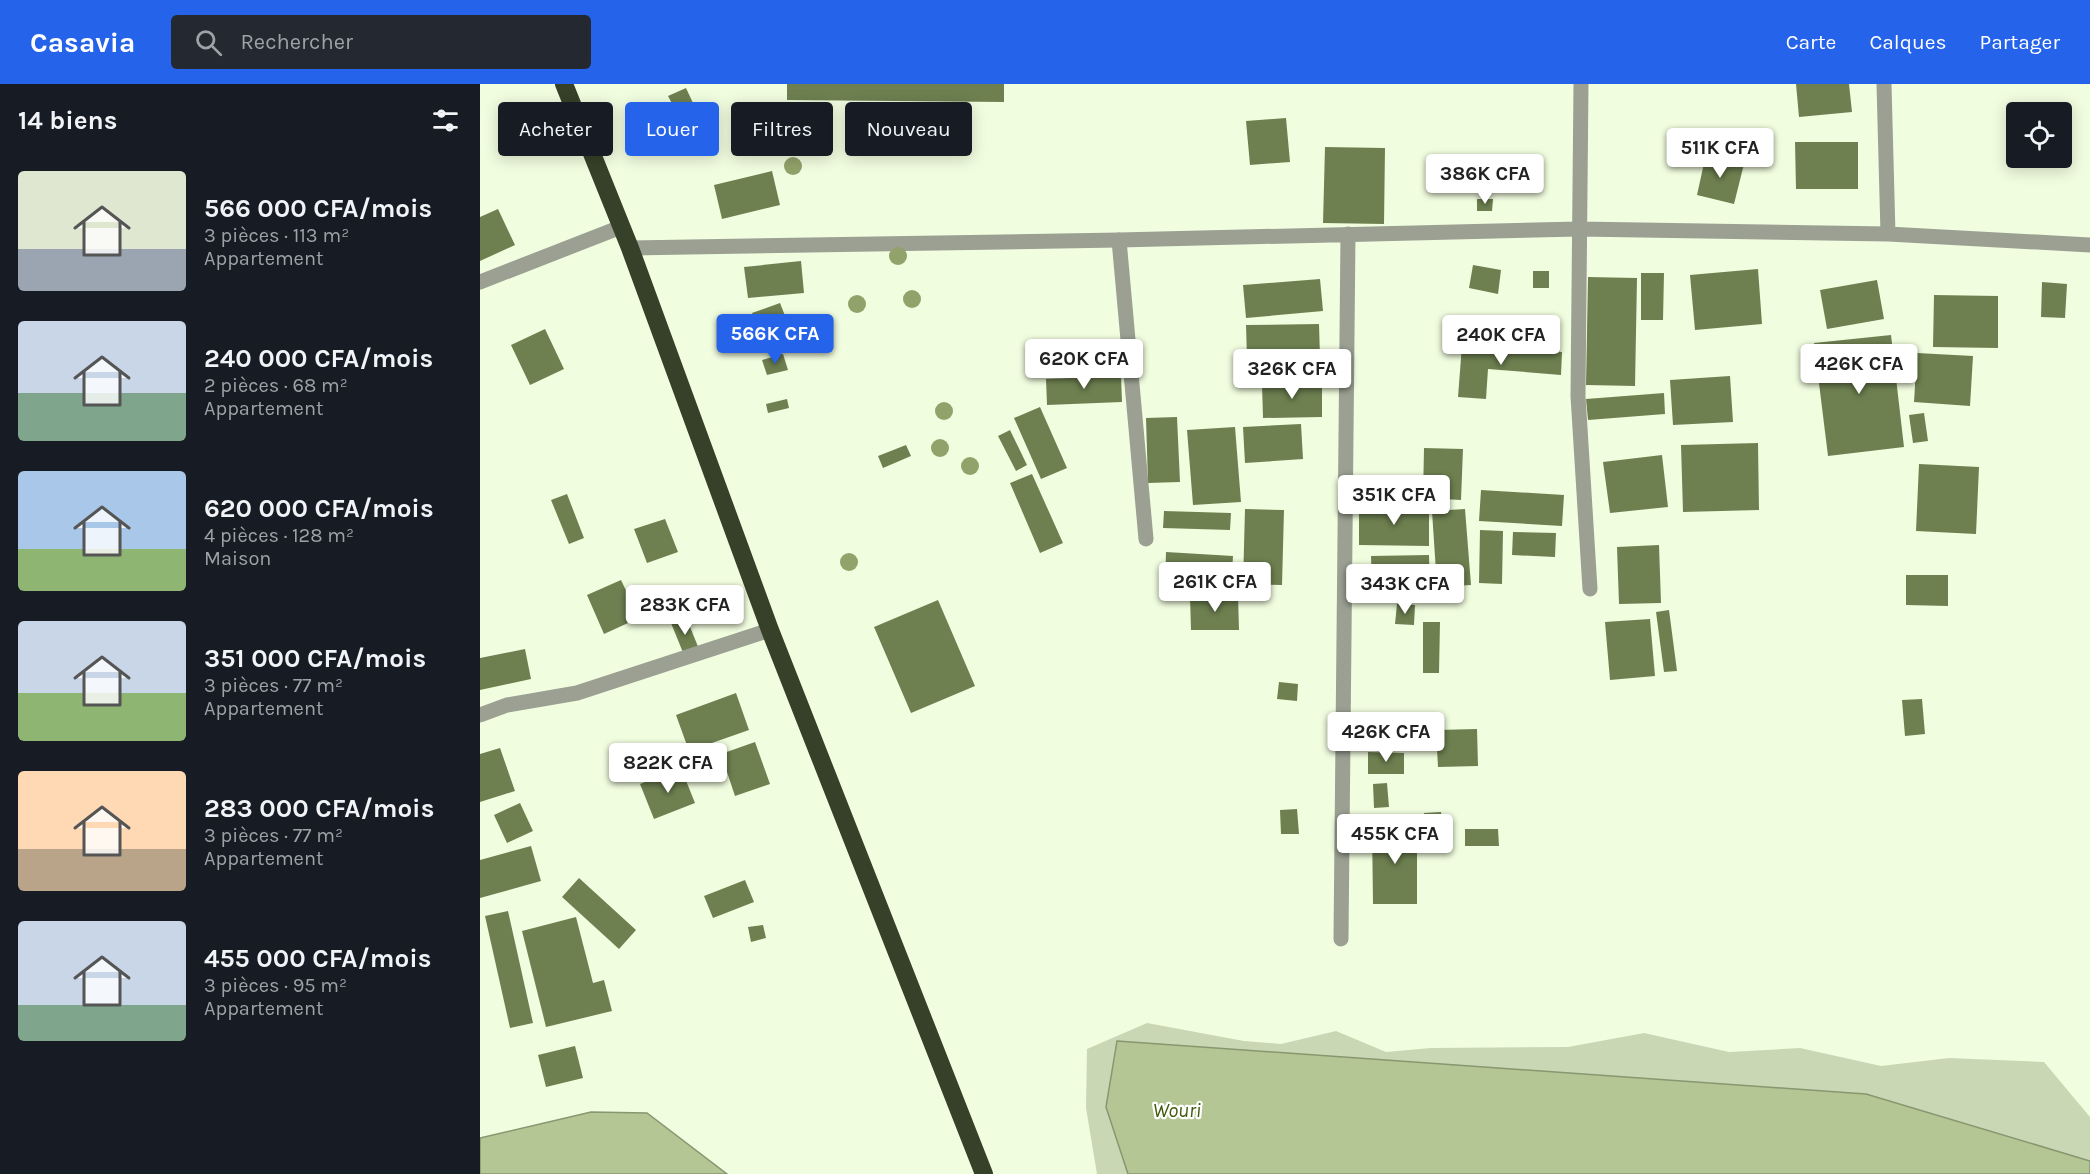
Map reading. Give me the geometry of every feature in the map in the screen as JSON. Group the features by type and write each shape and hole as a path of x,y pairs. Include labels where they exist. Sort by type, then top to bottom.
{"highway":[{"path":"564,84 630,248 770,630 984,1174"}],"street":[{"path":"1581,84 1578,396 1590,589"},
{"path":"1884,84 1888,234"},
{"path":"480,282 621,227"},
{"path":"630,248 1579,229 1888,234 2090,245"},
{"path":"1341,939 1348,234"},
{"path":"1119,240 1146,539"},
{"path":"480,715 507,705 577,693 770,630"}],"shaded area":[{"name":"Wouri","path":"1147,1023 1244,1041 1281,1044 1336,1031 1386,1052 1431,1048 1568,1047 1644,1033 1729,1052 1800,1048 1881,1066 1949,1058 2044,1062 2090,1117 2090,1174 1097,1174 1086,1108 1087,1049"}],"water":[{"name":"Wouri","path":"1117,1041 1866,1094 2090,1161 2090,1174 1128,1174 1106,1107"},
{"path":"591,1112 647,1113 727,1174 480,1174 480,1138"}],"building":[{"path":"787,84 1004,84 1004,102 787,100"},
{"path":"1796,84 1849,84 1852,112 1799,117"},
{"path":"686,88 693,102 671,102 668,96"},
{"path":"1286,118 1290,162 1250,165 1246,121"},
{"path":"1795,142 1858,142 1858,189 1796,189"},
{"path":"1325,147 1385,148 1384,224 1323,223"},
{"path":"1706,154 1744,164 1734,204 1697,195"},
{"path":"772,171 780,205 722,219 714,185"},
{"path":"1477,199 1493,199 1492,211 1477,211"},
{"path":"498,209 515,245 480,261 480,217"},
{"path":"801,261 804,293 748,298 744,267"},
{"path":"1473,265 1501,270 1498,294 1469,288"},
{"path":"1758,269 1762,324 1695,330 1690,275"},
{"path":"1533,271 1549,271 1549,288 1533,288"},
{"path":"1641,273 1664,273 1663,320 1641,320"},
{"path":"1588,277 1637,278 1635,386 1586,385"},
{"path":"1320,279 1323,311 1246,318 1243,285"},
{"path":"1877,280 1884,319 1827,329 1820,290"},
{"path":"2042,282 2067,284 2065,318 2041,317"},
{"path":"1934,295 1998,296 1998,348 1933,347"},
{"path":"780,303 795,341 767,352 752,313"},
{"path":"1319,324 1320,357 1247,359 1246,325"},
{"path":"545,329 564,369 530,385 511,345"},
{"path":"1891,335 1904,447 1828,456 1814,343"},
{"path":"1462,345 1562,352 1561,375 1488,369 1486,399 1458,397"},
{"path":"1917,353 1973,356 1970,406 1914,402"},
{"path":"783,354 788,370 767,375 762,360"},
{"path":"1121,376 1122,402 1047,405 1046,379"},
{"path":"1730,376 1733,422 1673,425 1670,380"},
{"path":"1322,383 1322,417 1263,418 1262,384"},
{"path":"1664,393 1665,414 1588,420 1586,399"},
{"path":"787,399 789,408 768,413 766,404"},
{"path":"1040,407 1067,468 1041,479 1014,418"},
{"path":"1924,413 1928,441 1913,443 1909,415"},
{"path":"1177,417 1180,482 1148,483 1146,418"},
{"path":"1301,424 1303,459 1245,463 1243,427"},
{"path":"1235,427 1241,502 1193,505 1187,430"},
{"path":"1010,430 1027,465 1016,471 998,436"},
{"path":"1758,443 1759,510 1683,512 1681,445"},
{"path":"906,445 911,456 883,468 878,456"},
{"path":"1424,448 1463,449 1461,500 1423,498"},
{"path":"1662,455 1668,507 1610,513 1603,462"},
{"path":"1919,464 1979,467 1976,534 1916,531"},
{"path":"1032,474 1063,543 1040,553 1010,483"},
{"path":"1481,490 1564,495 1562,526 1479,521"},
{"path":"567,494 584,538 569,544 551,500"},
{"path":"1359,506 1429,507 1429,546 1359,545"},
{"path":"1245,509 1284,510 1282,585 1243,584"},
{"path":"1465,509 1471,585 1437,587 1432,511"},
{"path":"1164,511 1231,513 1230,530 1163,528"},
{"path":"665,519 678,552 647,563 634,529"},
{"path":"1480,530 1503,531 1502,584 1479,583"},
{"path":"1513,532 1556,533 1555,557 1512,555"},
{"path":"1659,545 1661,603 1619,604 1617,547"},
{"path":"1166,552 1233,556 1231,590 1165,587"},
{"path":"1429,555 1430,591 1372,591 1371,556"},
{"path":"1906,575 1948,575 1948,606 1906,605"},
{"path":"621,580 639,618 604,634 587,595"},
{"path":"1238,595 1239,630 1191,630 1190,596"},
{"path":"938,600 975,686 911,713 874,627"},
{"path":"1397,604 1415,605 1414,625 1395,624"},
{"path":"1669,610 1677,671 1664,672 1656,612"},
{"path":"686,617 699,649 684,655 671,623"},
{"path":"1650,619 1655,676 1610,680 1605,622"},
{"path":"1423,622 1440,622 1439,673 1423,673"},
{"path":"525,649 531,679 480,690 480,658"},
{"path":"1279,682 1298,684 1297,701 1277,699"},
{"path":"736,693 749,730 689,751 676,715"},
{"path":"1922,699 1925,734 1905,736 1902,700"},
{"path":"1358,715 1406,716 1406,744 1358,743"},
{"path":"1477,729 1478,766 1438,767 1436,730"},
{"path":"755,742 770,784 735,796 721,754"},
{"path":"500,748 515,791 480,802 480,754"},
{"path":"1368,752 1404,753 1404,774 1368,774"},
{"path":"681,768 695,803 654,819 640,784"},
{"path":"1387,783 1389,807 1374,808 1373,784"},
{"path":"520,803 533,831 507,843 494,815"},
{"path":"1297,809 1299,834 1281,834 1280,810"},
{"path":"1441,812 1442,821 1425,822 1424,813"},
{"path":"1372,826 1417,826 1417,904 1373,904"},
{"path":"1465,829 1498,829 1499,846 1465,846"},
{"path":"531,846 541,881 480,898 480,860"},
{"path":"579,878 636,930 619,949 562,897"},
{"path":"745,880 754,902 713,918 704,896"},
{"path":"508,911 533,1023 510,1028 485,916"},
{"path":"576,917 593,983 604,980 612,1011 546,1027 522,931"},
{"path":"763,925 766,938 751,942 748,927"},
{"path":"575,1046 583,1078 546,1087 538,1055"}]}
